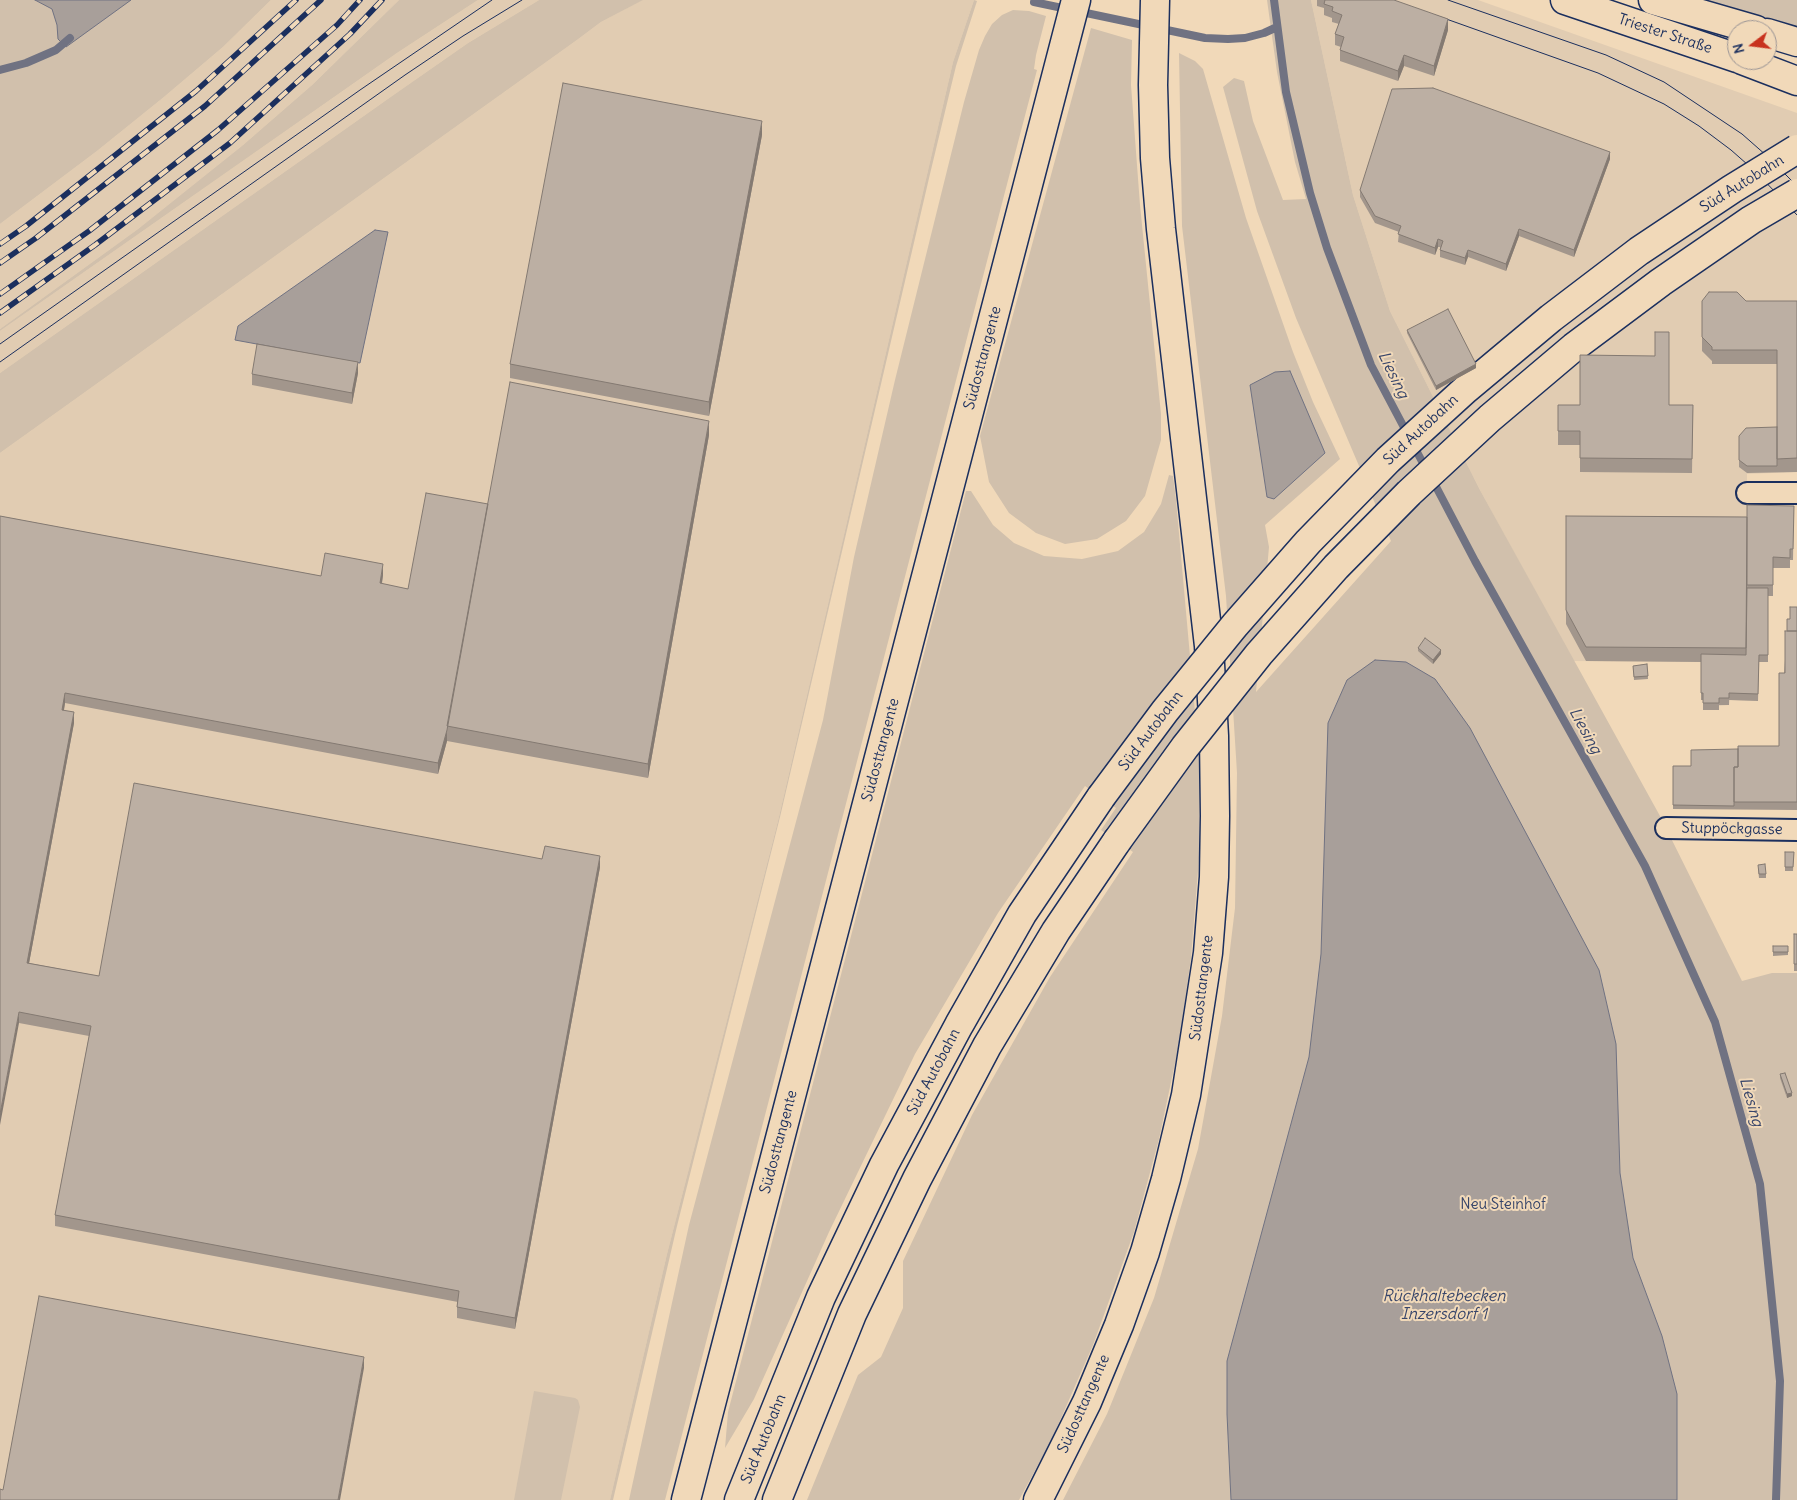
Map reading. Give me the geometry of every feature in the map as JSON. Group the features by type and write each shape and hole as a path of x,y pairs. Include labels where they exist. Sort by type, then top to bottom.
{"main road":[{"name":"Südosttangente","path":"686,1500 1076,0"},
{"name":"Südosttangente","path":"1038,1500 1087,1402 1119,1325 1145,1252 1166,1178 1186,1095 1208,953 1214,877 1214,736 1209,646 1160,229 1155,158 1153,85 1154,0"},
{"name":"Triester Straße","path":"1565,0 1727,55"},
{"path":"1653,0 1727,22"},
{"path":"1777,36 1797,42"},
{"path":"1768,70 1797,81"},
{"name":"Süd Autobahn","path":"739,1500 821,1296 884,1165 959,1025 1022,914 1101,797 1165,711 1235,625 1308,542 1388,460 1466,389 1551,318 1639,251 1732,188 1797,149"},
{"path":"777,1500 852,1314 922,1171 987,1046 1056,931 1117,841 1185,747 1259,654 1336,568 1409,493 1490,418 1574,347 1669,277 1751,220 1797,193"}],"street":[{"path":"1747,493 1797,493"},
{"name":"Stuppöckgasse","path":"1666,828 1797,830"}],"shaded area":[{"path":"271,0 399,0 312,85 243,145 138,229 0,329 0,224 97,151 164,97 223,47"},
{"path":"478,0 539,0 468,43 0,373 0,331 397,53"},
{"path":"642,0 974,0 953,62 778,821 667,1254 610,1500 0,1500 0,453 601,22"},
{"path":"1311,0 1478,0 1797,113 1797,472 1747,474 1747,516 1793,516 1793,560 1790,560 1790,568 1773,568 1773,596 1768,596 1768,662 1759,662 1758,701 1730,700 1729,705 1719,706 1719,710 1703,710 1703,700 1701,700 1701,662 1573,661 1480,490 1390,311 1353,195"}],"green space":[{"path":"0,0 271,0 223,47 164,97 97,151 0,224"},
{"path":"399,0 478,0 397,53 0,331 0,329 138,229 243,145 312,85"},
{"path":"539,0 643,0 601,22 0,453 0,373 468,43"},
{"path":"974,0 977,1 956,66 780,817 677,1226 613,1500 610,1500 667,1254 778,821 953,62"},
{"name":"Neu Steinhof","path":"1267,0 1311,0 1353,195 1390,311 1480,490 1660,816 1742,981 1772,973 1797,973 1797,1500 1063,1500 1107,1414 1154,1298 1198,1149 1222,1016 1235,908 1237,773 1226,596 1182,226 1179,53 1195,61 1203,69 1246,218 1293,352 1313,402 1340,459 1265,525 1269,547 1256,692 1391,541 1296,318 1257,211 1223,87 1234,78 1244,81 1253,121 1283,200 1306,199 1295,162 1277,72"},
{"path":"1705,0 1797,0 1797,27"},
{"path":"1013,10 1029,11 1046,16 1036,55 1034,69 1037,70 665,1500 629,1500 689,1225 823,720 854,557 895,380 964,102 985,36 992,24 1002,15"},
{"path":"1091,28 1132,40 1131,85 1140,205 1161,414 1161,440 1145,496 1126,521 1097,539 1065,544 1036,533 1009,513 989,482 980,436"},
{"path":"1169,475 1173,476 1176,500 1199,757 1199,858 1191,958 1178,1049 1159,1139 1134,1232 1093,1345 1051,1441 1019,1500 807,1500 858,1375 881,1357 903,1308 903,1261 972,1115 1050,977 1133,852 1101,830 1116,808 1085,786 998,913 915,1054 829,1232 754,1399 725,1448 728,1412 966,491 971,491 993,525 1014,543 1044,556 1082,559 1118,551 1144,532 1161,504"},
{"path":"534,1391 575,1398 578,1400 580,1407 561,1500 514,1500"}],"water":[{"path":"35,0 131,0 66,47 58,39 57,25 52,9"},
{"path":"375,230 388,232 360,363 235,340 238,326"},
{"path":"1290,371 1325,453 1274,499 1267,497 1250,385 1275,372"},
{"name":"Rückhaltebecken Inzersdorf 1","path":"1375,660 1406,662 1435,679 1470,728 1599,970 1616,1044 1620,1173 1633,1258 1662,1336 1677,1394 1677,1500 1231,1500 1227,1414 1227,1361 1309,1057 1321,954 1328,723 1347,680"}],"building":[{"path":"1325,0 1394,0 1448,19 1434,66 1404,55 1398,71 1340,50 1344,37 1335,34 1342,15 1332,11 1333,7 1324,4"},
{"path":"563,83 762,121 709,402 510,364"},
{"path":"1433,88 1610,152 1574,250 1519,229 1506,264 1468,250 1465,258 1440,250 1443,241 1438,239 1435,248 1398,234 1401,226 1375,216 1360,190 1392,89"},
{"path":"1709,292 1737,292 1746,301 1797,301 1797,458 1777,459 1777,350 1712,350 1712,347 1702,337 1702,301"},
{"path":"1448,309 1476,364 1436,386 1407,330"},
{"path":"1655,332 1669,332 1669,405 1693,405 1692,459 1580,458 1580,431 1558,431 1558,405 1580,405 1580,355 1655,356"},
{"path":"257,344 358,362 352,393 252,374"},
{"path":"510,382 709,421 648,764 447,726"},
{"path":"1777,427 1777,466 1747,466 1739,460 1739,436 1746,428"},
{"path":"426,493 488,504 447,730 438,763 65,693 62,710 74,712 27,963 99,976 134,783 542,859 545,846 600,856 515,1318 457,1307 459,1291 55,1215 91,1026 19,1012 0,1114 0,516 321,576 325,553 383,564 380,583 408,589"},
{"path":"1747,505 1794,506 1793,549 1790,549 1790,558 1773,557 1773,585 1747,585"},
{"path":"1566,516 1747,517 1746,648 1586,647 1566,610"},
{"path":"1747,588 1768,588 1768,655 1759,655 1758,694 1729,693 1729,698 1719,698 1719,703 1703,703 1703,693 1701,693 1701,654 1746,655"},
{"path":"1790,607 1797,607 1797,631 1787,631"},
{"path":"1785,631 1797,631 1797,802 1734,802 1734,767 1738,767 1738,746 1779,746 1779,673 1785,673"},
{"path":"1425,638 1441,650 1433,660 1418,648"},
{"path":"1647,664 1648,676 1634,677 1633,666"},
{"path":"1738,749 1738,767 1734,767 1734,806 1673,805 1673,766 1691,766 1691,750"},
{"path":"1785,852 1794,852 1793,867 1785,867"},
{"path":"1765,864 1766,874 1759,874 1758,865"},
{"path":"1794,934 1797,934 1797,964 1794,964"},
{"path":"1773,946 1788,946 1788,952 1773,952"},
{"path":"1785,1073 1792,1093 1787,1094 1780,1074"},
{"path":"39,1296 364,1357 338,1500 0,1500 0,1489 3,1490"}],"waterway":[{"name":"Liesing","path":"1274,0 1286,92 1310,193 1327,248 1371,365 1426,469"},
{"path":"1034,2 1205,38 1245,38 1277,27"},
{"path":"0,70 26,63 56,50 70,38"},
{"name":"Liesing","path":"1432,479 1475,561 1645,866 1715,1022 1760,1184 1780,1381 1776,1500"}],"tram line":[{"path":"0,344 360,90 492,0"},
{"path":"0,362 405,75 463,36 522,0"},
{"path":"1448,0 1606,55 1664,82 1742,134 1797,186"},
{"path":"1435,15 1598,73 1664,104 1699,126 1731,150 1756,172 1797,215"}],"railway":[{"path":"0,244 26,226 196,91 296,0"},
{"path":"0,263 36,238 205,106 321,0"},
{"path":"0,294 89,231 218,130 337,25 360,0"},
{"path":"0,313 95,245 230,143 350,34 382,0"}]}
